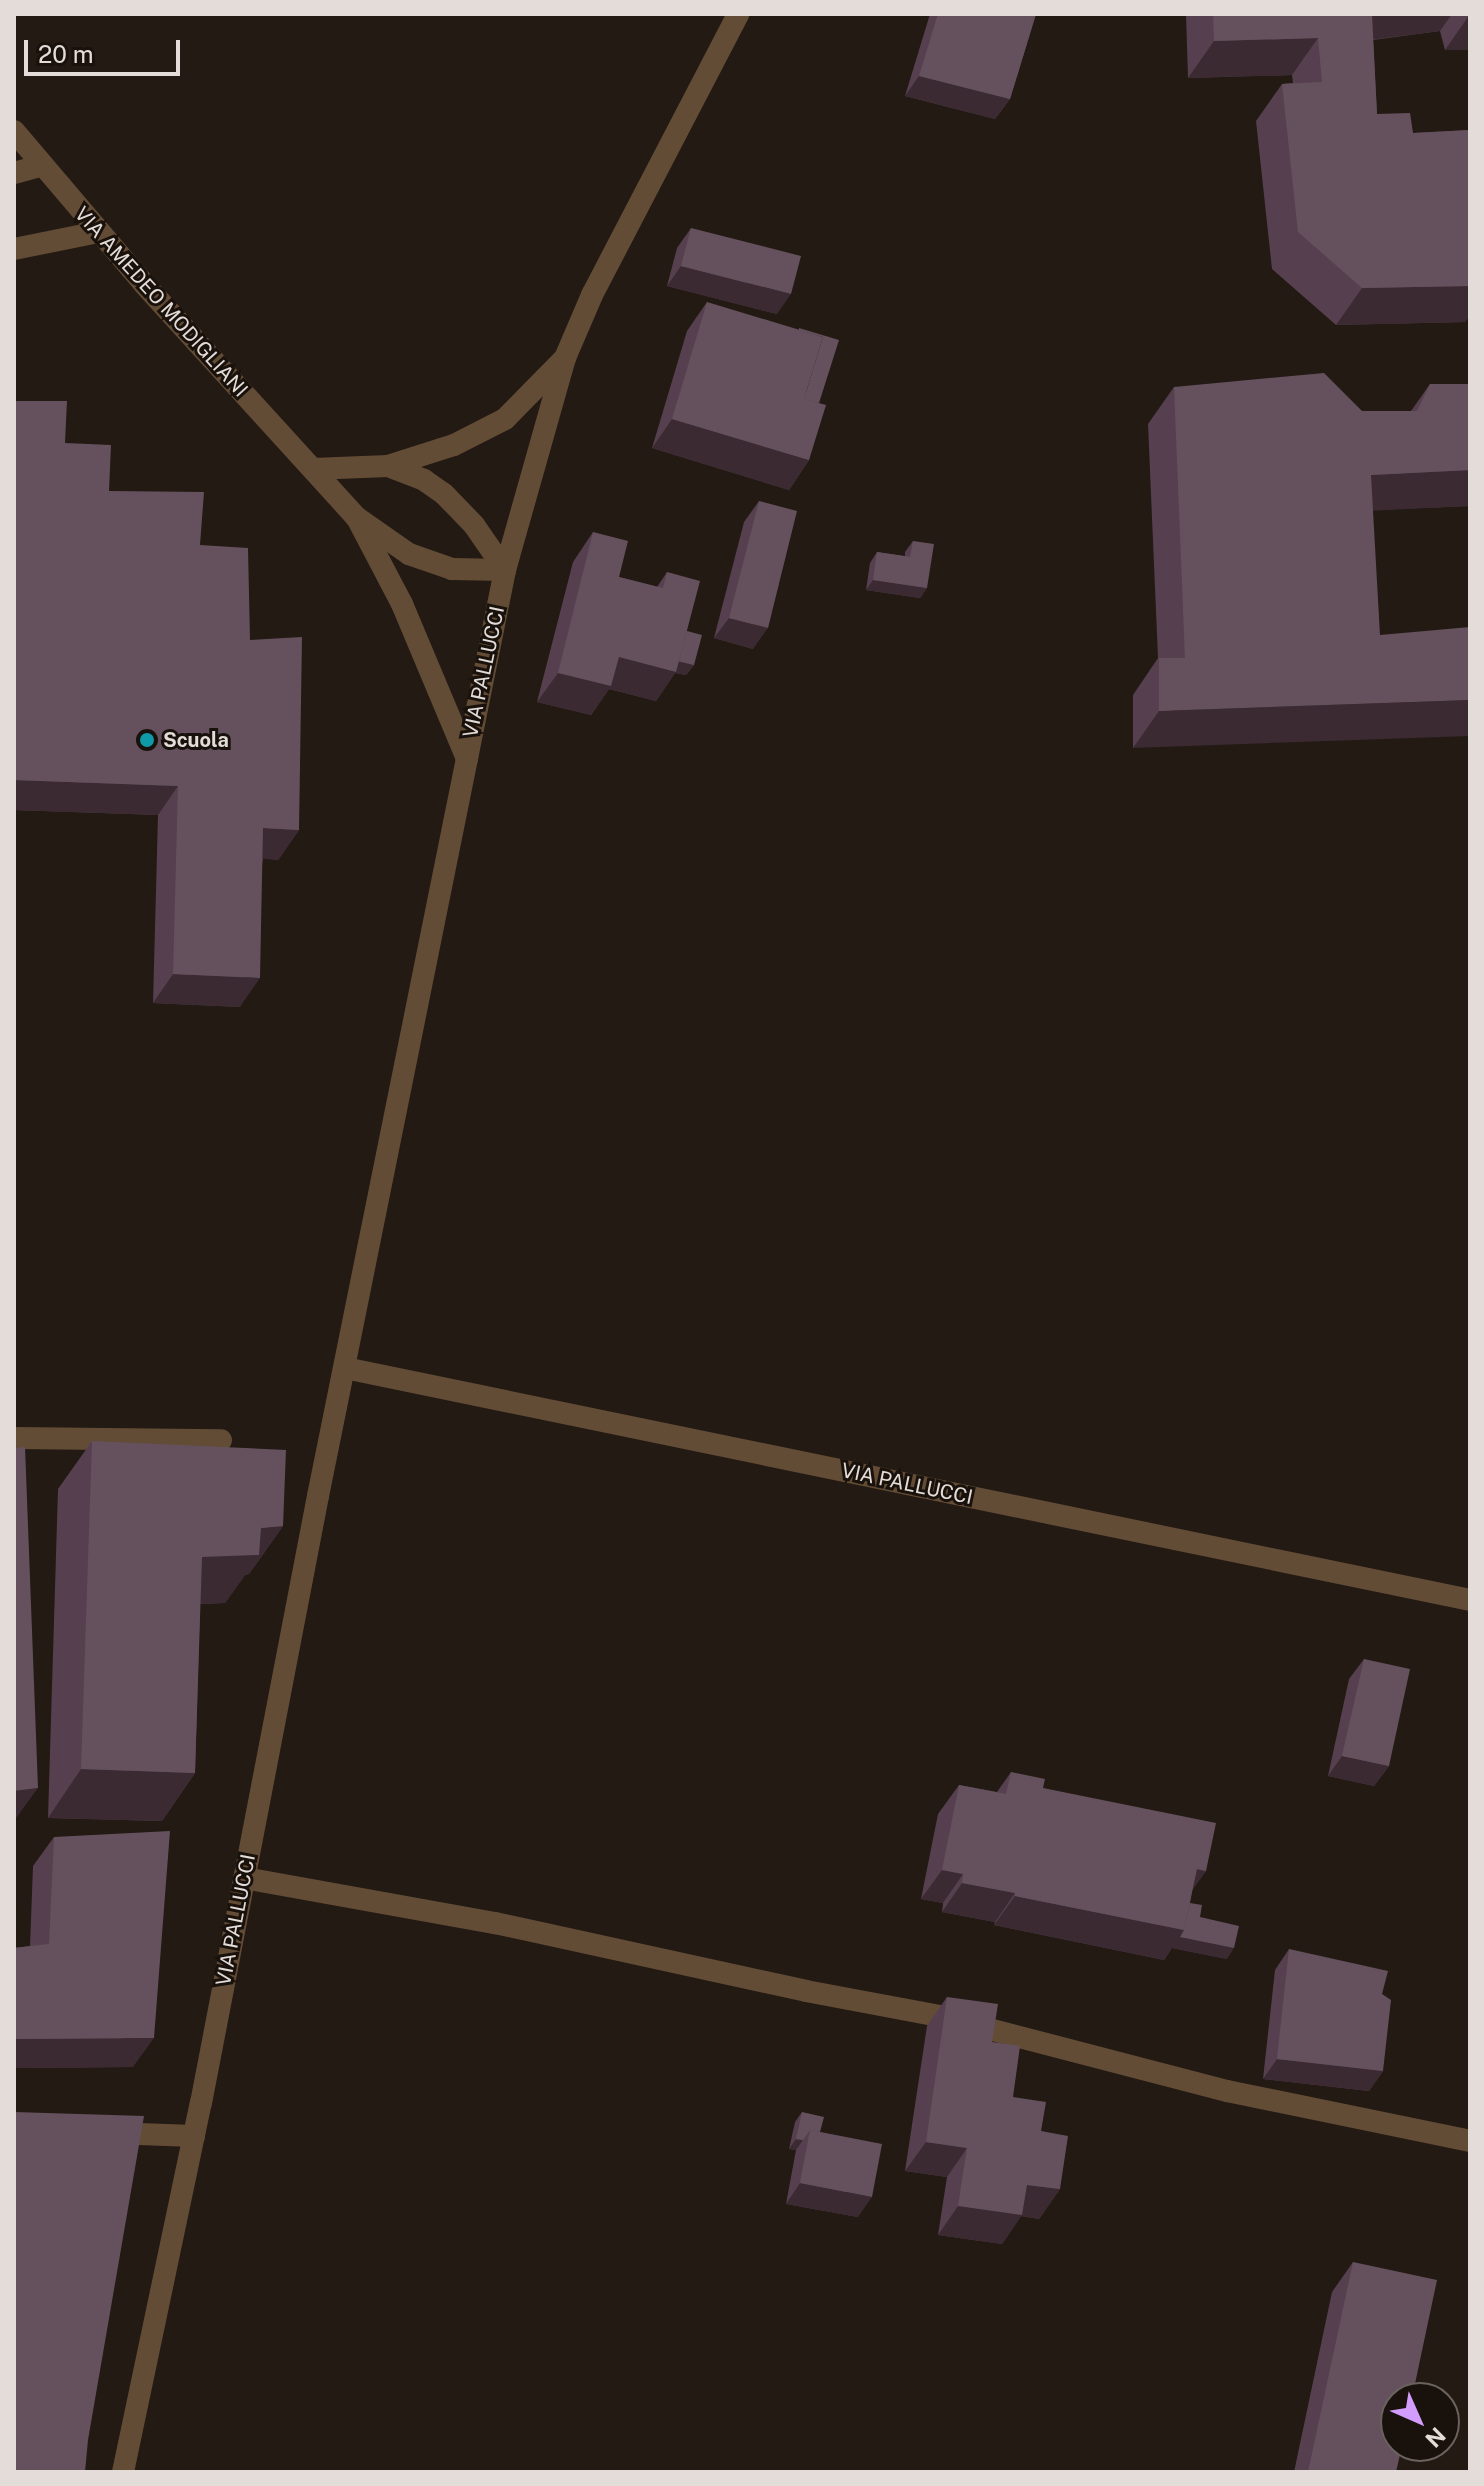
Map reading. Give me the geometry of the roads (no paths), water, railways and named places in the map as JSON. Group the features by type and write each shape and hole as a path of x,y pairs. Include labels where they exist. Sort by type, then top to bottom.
{"street":[{"name":"VIA PALLUCCI","path":"123,2472 194,2136 505,570 565,358 592,295 738,14"},
{"name":"VIA AMEDEO MODIGLIANI","path":"14,131 98,232 356,517 409,554 452,569 505,570"},
{"path":"14,173 43,165"},
{"path":"14,249 98,232"},
{"path":"313,469 388,466 454,445 505,419 565,358"},
{"path":"388,466 424,480 444,494 474,525 505,570"},
{"name":"VIA AMEDEO MODIGLIANI","path":"356,517 402,604 467,759"},
{"name":"VIA PALLUCCI","path":"345,1368 1470,1600"},
{"path":"14,1438 221,1440"},
{"path":"244,1878 495,1923 806,1991 939,2016 1227,2091 1470,2141"},
{"path":"91,2133 194,2136"}],"place":[{"name":"Scuola","path":"147,740"}]}
